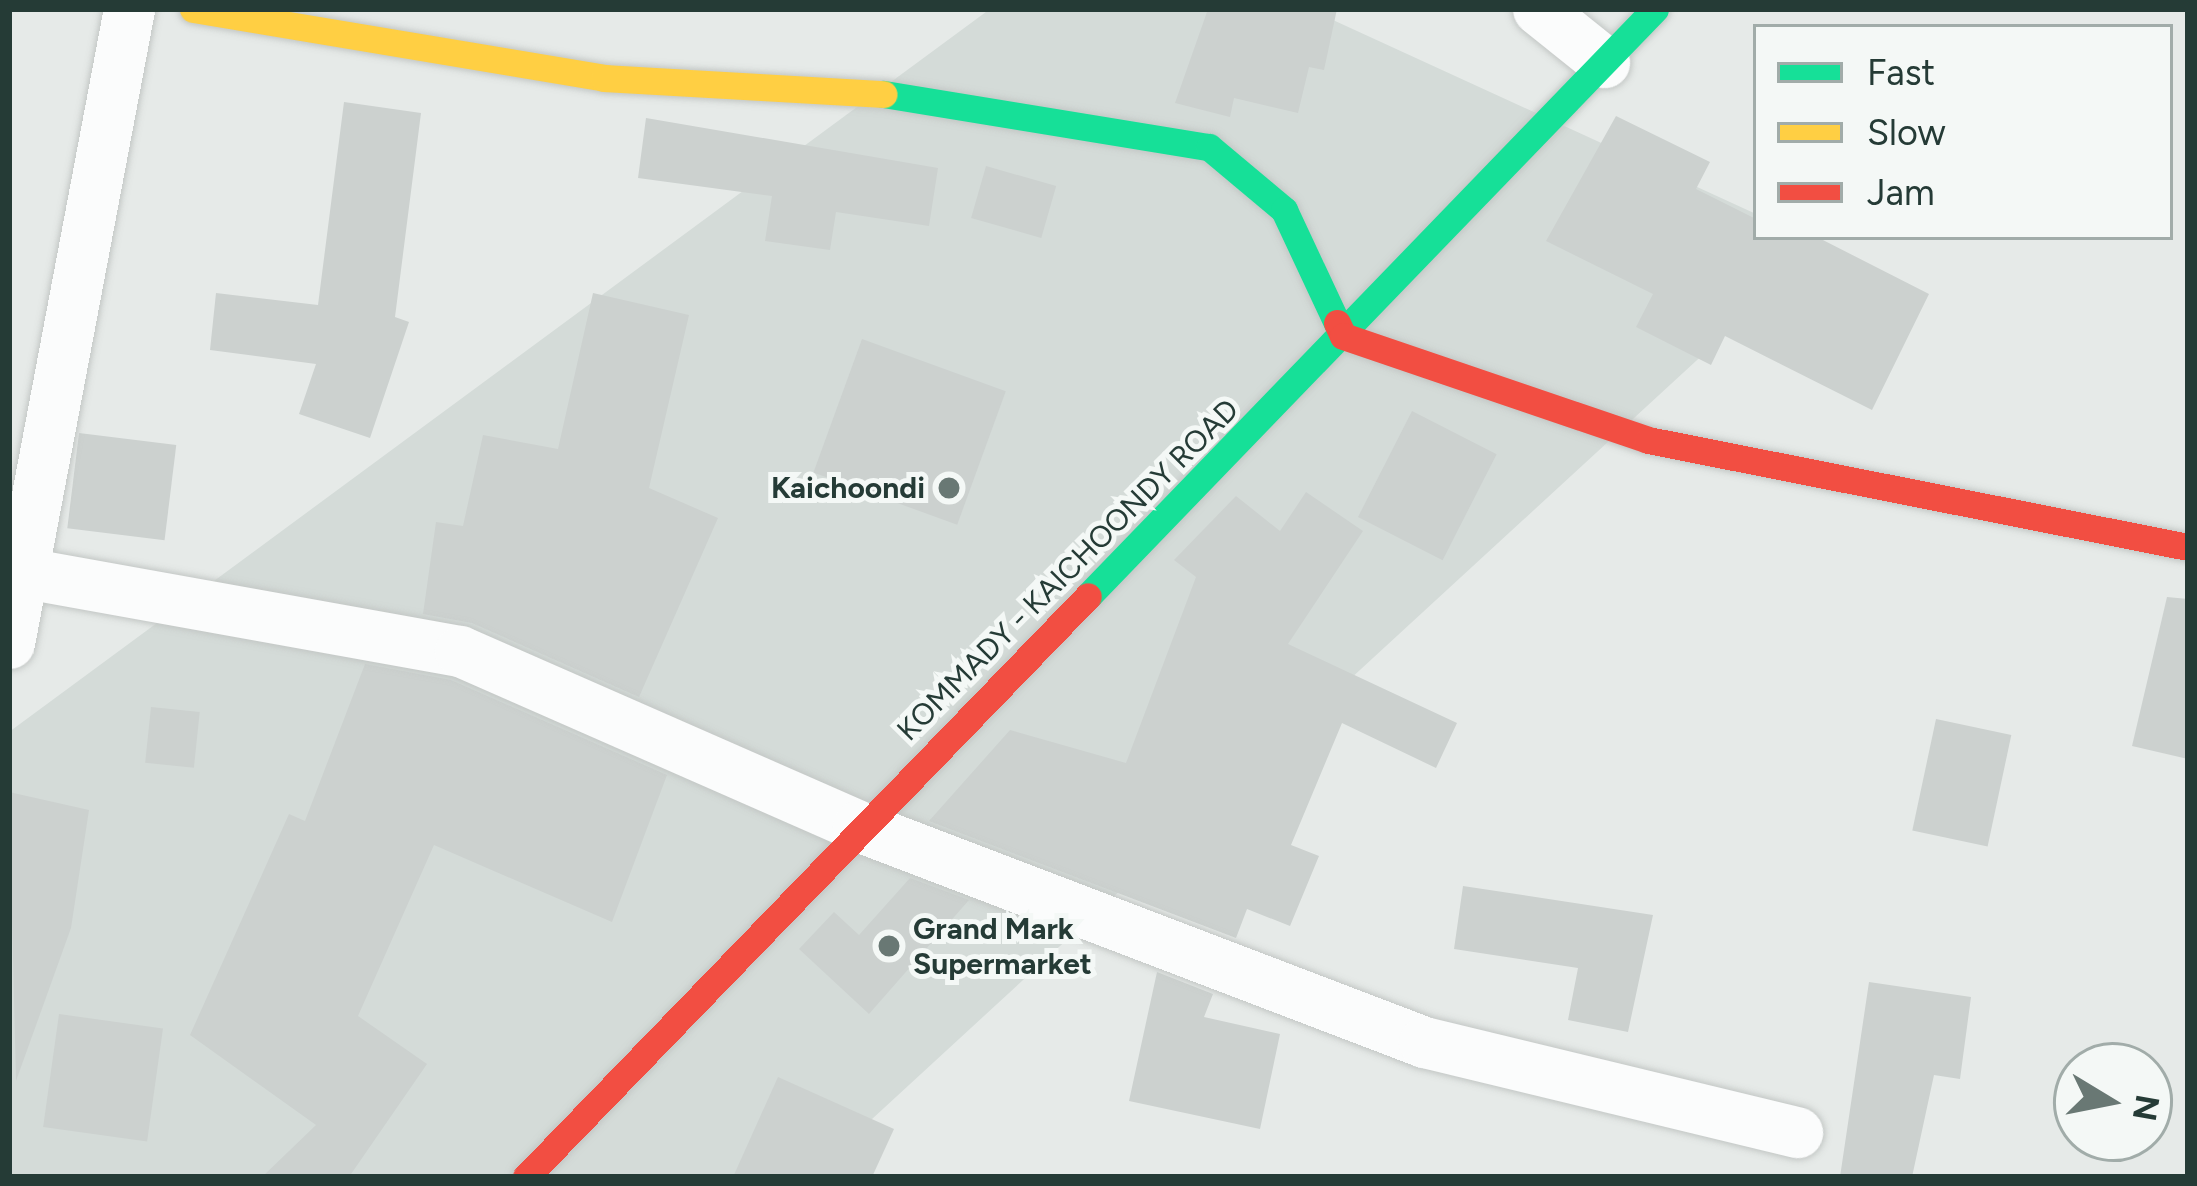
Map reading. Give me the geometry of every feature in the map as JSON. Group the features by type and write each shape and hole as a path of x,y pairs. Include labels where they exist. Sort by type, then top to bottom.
{"street":[{"path":"9,643 17,572 129,9"},
{"path":"194,9 604,78 919,96 1209,147 1284,209 1343,336 1648,440 2188,547"},
{"path":"1538,9 1604,62"},
{"name":"KOMMADY - KAICHOONDY ROAD","path":"526,1177 858,826 1343,336 1655,9"},
{"path":"17,572 460,651 858,826 1424,1042 1797,1132"}],"shaded area":[{"name":"Kaichoondi","path":"990,9 1309,9 1753,213 1753,240 1822,245 809,1177 9,1177 9,732"}],"building":[{"path":"1208,9 1337,9 1324,70 1309,67 1298,113 1234,98 1230,117 1175,103"},
{"path":"344,102 421,113 395,317 409,322 370,438 299,414 316,364 210,350 216,293 318,305"},
{"path":"1616,116 1710,162 1696,189 1753,218 1753,240 1823,240 1929,294 1872,410 1725,336 1711,365 1636,327 1653,294 1546,241"},
{"path":"646,118 938,168 929,226 836,212 830,250 765,241 772,196 638,178"},
{"path":"986,166 1056,186 1041,238 971,218"},
{"path":"593,293 689,315 649,488 718,518 639,697 472,623 423,614 436,522 463,526 483,435 558,449"},
{"path":"862,339 1006,391 957,525 813,472"},
{"path":"1412,411 1497,454 1443,560 1358,517"},
{"path":"79,433 176,445 165,540 67,528"},
{"path":"1306,492 1363,531 1288,644 1457,723 1436,768 1342,723 1291,845 1319,856 1290,926 1247,909 1236,938 929,821 1010,730 1126,763 1196,577 1174,560 1236,496 1280,531"},
{"path":"2167,597 2188,599 2188,759 2132,746"},
{"path":"365,664 451,680 667,775 612,922 434,845 358,1016 427,1064 349,1177 262,1177 316,1125 190,1035 289,814 305,821"},
{"path":"151,707 200,712 194,768 145,763"},
{"path":"1936,719 2011,735 1988,847 1912,831"},
{"path":"9,792 89,810 71,928 16,1081"},
{"name":"Grand Mark Supermarket","path":"910,878 969,900 869,1014 799,949 834,912 859,935"},
{"path":"1463,886 1653,915 1628,1032 1568,1020 1578,968 1454,949"},
{"path":"1157,972 1213,994 1204,1017 1280,1034 1260,1129 1129,1101"},
{"path":"1869,982 1971,997 1960,1079 1934,1075 1912,1177 1840,1177"},
{"path":"59,1014 163,1029 147,1142 43,1127"},
{"path":"778,1077 894,1129 872,1177 733,1177"}],"traffic: fast":[{"path":"1088,596 1655,9"},
{"path":"884,94 1209,147 1284,210 1337,323"}],"traffic: slow":[{"path":"193,9 604,78 884,94"}],"traffic: jam":[{"path":"1337,323 1343,336 1648,440 2188,547"},
{"path":"526,1177 1088,596"}],"place":[{"name":"Kaichoondi","path":"949,488"},
{"name":"Grand Mark Supermarket","path":"889,946"}]}
